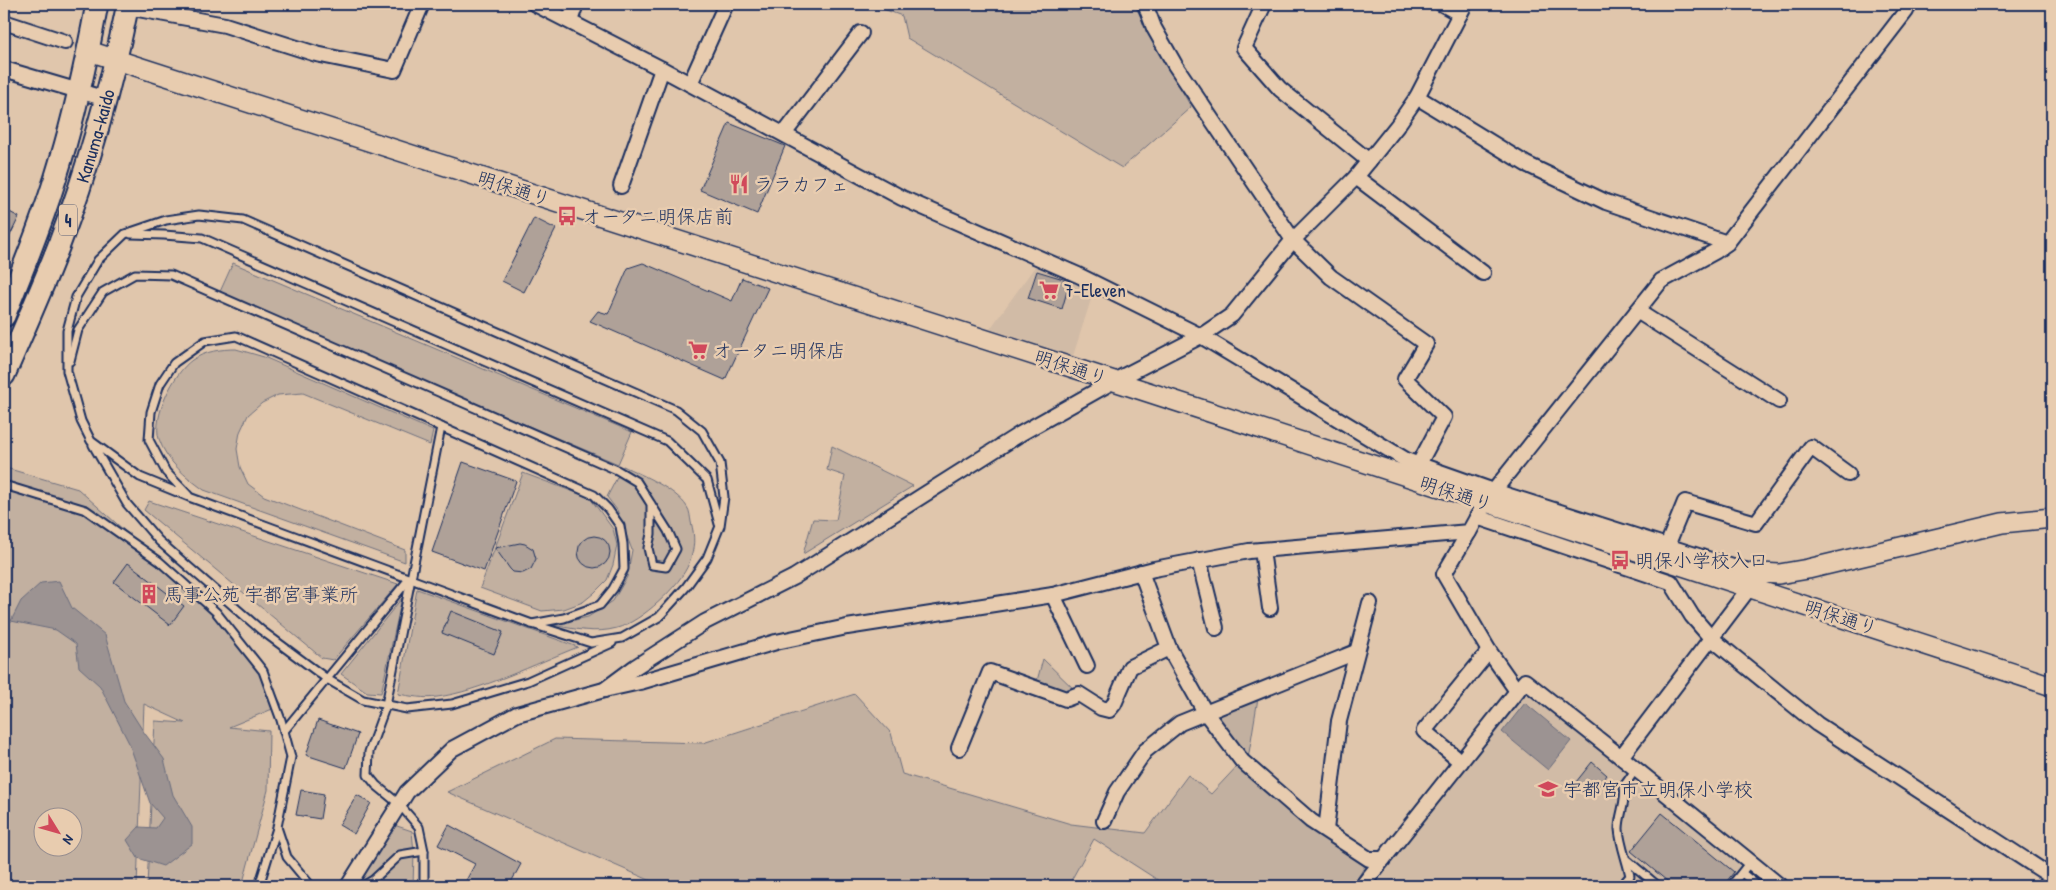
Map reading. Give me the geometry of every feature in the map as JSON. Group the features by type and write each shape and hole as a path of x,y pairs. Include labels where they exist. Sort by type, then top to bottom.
{"main road":[{"name":"Kanuma-kaido","path":"4,316 60,164 80,90 97,4"},
{"name":"Kanuma-kaido","path":"4,375 59,246 85,172 106,99 128,6"}],"street":[{"path":"128,6 225,25 316,54 394,70 422,4"},
{"path":"535,4 662,69 902,198 1078,275 1201,336 1406,460 1419,464 1486,504 1671,582 1692,616 1711,638 1817,724 2052,877"},
{"path":"570,21 576,4"},
{"path":"690,84 726,4"},
{"path":"1145,4 1154,28 1175,65 1292,240 1331,277 1426,344 1405,379 1444,417 1419,464"},
{"path":"1264,4 1244,48 1280,89 1369,161"},
{"path":"604,690 705,622 794,577 1020,434 1114,381 1201,336 1232,315 1292,240 1356,177 1398,126 1417,97 1463,9 1442,4"},
{"path":"1517,691 1489,651 1444,574 1486,504 1660,281 1716,251 1727,243 1909,4"},
{"path":"4,22 65,42"},
{"path":"784,134 861,33"},
{"name":"明保通り","path":"89,51 1114,381 1486,504 1755,580 2052,686"},
{"path":"4,69 106,99"},
{"path":"621,186 662,69"},
{"path":"1417,97 1526,164 1606,202 1727,243"},
{"path":"1356,177 1483,273"},
{"path":"1637,310 1779,400"},
{"path":"1668,546 1685,502 1756,523 1811,447 1848,474"},
{"path":"1486,504 1668,546 1736,568 1755,580"},
{"path":"1621,757 1755,580 2002,522 2052,518"},
{"path":"348,886 406,792 452,749 517,714 640,682 776,642 847,627 1053,595 1141,572 1262,550 1469,532"},
{"path":"1262,550 1270,608"},
{"path":"1199,560 1216,628"},
{"path":"1141,572 1169,648 1205,712 1242,761 1311,821 1369,858 1383,859"},
{"path":"1053,595 1087,666"},
{"path":"1326,830 1339,721 1370,603"},
{"path":"959,748 990,672 1066,699 1079,694 1101,708 1109,710 1114,704 1130,667 1169,648"},
{"path":"1461,762 1424,731 1489,651"},
{"path":"1104,821 1117,792 1145,750 1180,723 1356,652"},
{"path":"1362,886 1525,681 1636,769 1746,868 1780,886"}],"lane":[{"path":"199,215 244,220 676,410 702,431 720,463 724,496 720,526 707,558 686,587 659,617 622,638 528,680 452,704 407,710 363,700 326,678 262,630 159,541 127,504 91,441 81,421 68,372 67,331 76,297 98,260 125,234 166,220 199,215"},
{"path":"125,234 202,238 667,441 707,480 720,526"},
{"path":"68,372 78,330 103,292 135,274 171,275 616,470 637,482 651,504 668,532 676,550 666,567 652,566 648,548 652,534 651,504"},
{"path":"189,497 166,472 149,440 151,412 160,384 174,363 205,342 236,336 594,495 608,509 620,526 624,569 613,589 600,605 564,618 532,624"},
{"path":"424,886 424,851 419,827 399,804 376,785 368,775 369,752 386,705 441,427"},
{"path":"91,441 140,477 410,579 532,624 591,643 622,638"},
{"path":"4,485 25,493 86,510 166,567 216,612 263,671 284,732 290,757 277,827 259,886"},
{"path":"284,732 326,678 410,579"},
{"path":"1621,886 1630,876 1619,832 1619,824 1625,797 1624,786 1636,769"},
{"path":"277,827 286,857 311,886"},
{"path":"363,886 373,880 400,855 424,851"},
{"path":"1627,860 1658,886"},
{"path":"1731,886 1746,868 1758,886"}],"shaded area":[{"path":"870,4 1136,4 1136,8 1191,107 1122,168 907,38 902,16"},
{"path":"233,263 632,432 618,464 219,294"},
{"path":"1036,265 1094,290 1073,356 990,329"},
{"path":"236,349 264,357 433,431 430,445 303,393 278,395 262,403 248,415 240,432 237,449 240,467 248,484 264,496 405,550 405,562 204,490 172,462 162,447 158,430 162,407 172,385 185,366 197,357 214,351"},
{"path":"832,446 913,486 803,554 813,519 836,520 845,476 827,470"},
{"path":"623,466 667,488 682,500 687,507 694,537 689,563 678,582 659,602 627,624 601,631 553,625 588,617 613,601 627,577 632,550 617,510 607,497"},
{"path":"6,468 78,489 241,635 282,705 229,727 269,731 268,790 242,886 147,886 155,721 185,723 144,704 137,886 4,886 4,472"},
{"path":"523,473 590,498 613,529 617,545 613,565 607,580 583,602 564,609 542,611 480,588"},
{"path":"149,501 398,584 333,660 322,658 144,510"},
{"path":"59,581 72,608 105,635 124,701 164,759 173,795 192,827 192,844 163,866 138,858 127,840 139,827 156,828 163,818 150,803 129,743 100,686 79,667 76,644 56,630 11,621 21,601 41,583"},
{"path":"417,589 578,647 508,676 453,694 428,698 398,694"},
{"path":"402,598 381,693 367,692 341,674"},
{"path":"1043,659 1079,694 1035,688"},
{"name":"宇都宮市立明保小学校","path":"1530,692 1771,886 1370,886 1521,693"},
{"path":"855,694 891,733 902,774 1071,824 1145,833 1188,775 1211,794 1242,761 1369,859 1353,886 1167,886 1094,839 1068,886 663,886 447,792 555,739 703,743"},
{"path":"1258,698 1248,759 1218,723 1221,713"},
{"path":"1525,703 1571,741 1548,770 1502,732"},
{"path":"394,825 412,831 414,853 413,886 360,886 359,882"}],"building":[{"path":"729,123 785,146 757,214 700,190"},
{"path":"4,209 19,217 4,248"},
{"path":"534,218 556,229 524,292 502,281"},
{"name":"オータニ明保店","path":"643,263 732,301 742,278 768,288 725,380 590,321 598,311 608,314 628,268"},
{"name":"7-Eleven","path":"1037,271 1070,281 1062,309 1028,298"},
{"path":"463,462 516,481 484,571 432,552"},
{"path":"594,536 605,541 610,552 605,563 594,568 583,563 578,552 583,541"},
{"path":"520,543 533,549 536,559 531,569 523,573 513,572 495,548"},
{"name":"馬事公苑 宇都宮事業所","path":"128,563 184,606 170,625 114,582"},
{"path":"451,611 503,632 494,654 442,633"},
{"path":"318,720 358,734 346,768 306,755"},
{"path":"1592,762 1607,775 1592,795 1576,782"},
{"path":"301,790 324,794 320,819 296,815"},
{"path":"357,795 371,803 354,834 339,825"},
{"path":"1662,813 1734,872 1723,886 1673,886 1631,851"},
{"path":"449,825 521,864 509,886 463,886 475,864 438,845"}],"place":[{"name":"ララカフェ","path":"739,184"},
{"name":"オータニ明保店前","path":"567,216"},
{"name":"7-Eleven","path":"1049,290"},
{"name":"オータニ明保店","path":"698,350"},
{"name":"明保小学校入口","path":"1620,560"},
{"name":"馬事公苑 宇都宮事業所","path":"149,594"},
{"name":"宇都宮市立明保小学校","path":"1548,789"}]}
